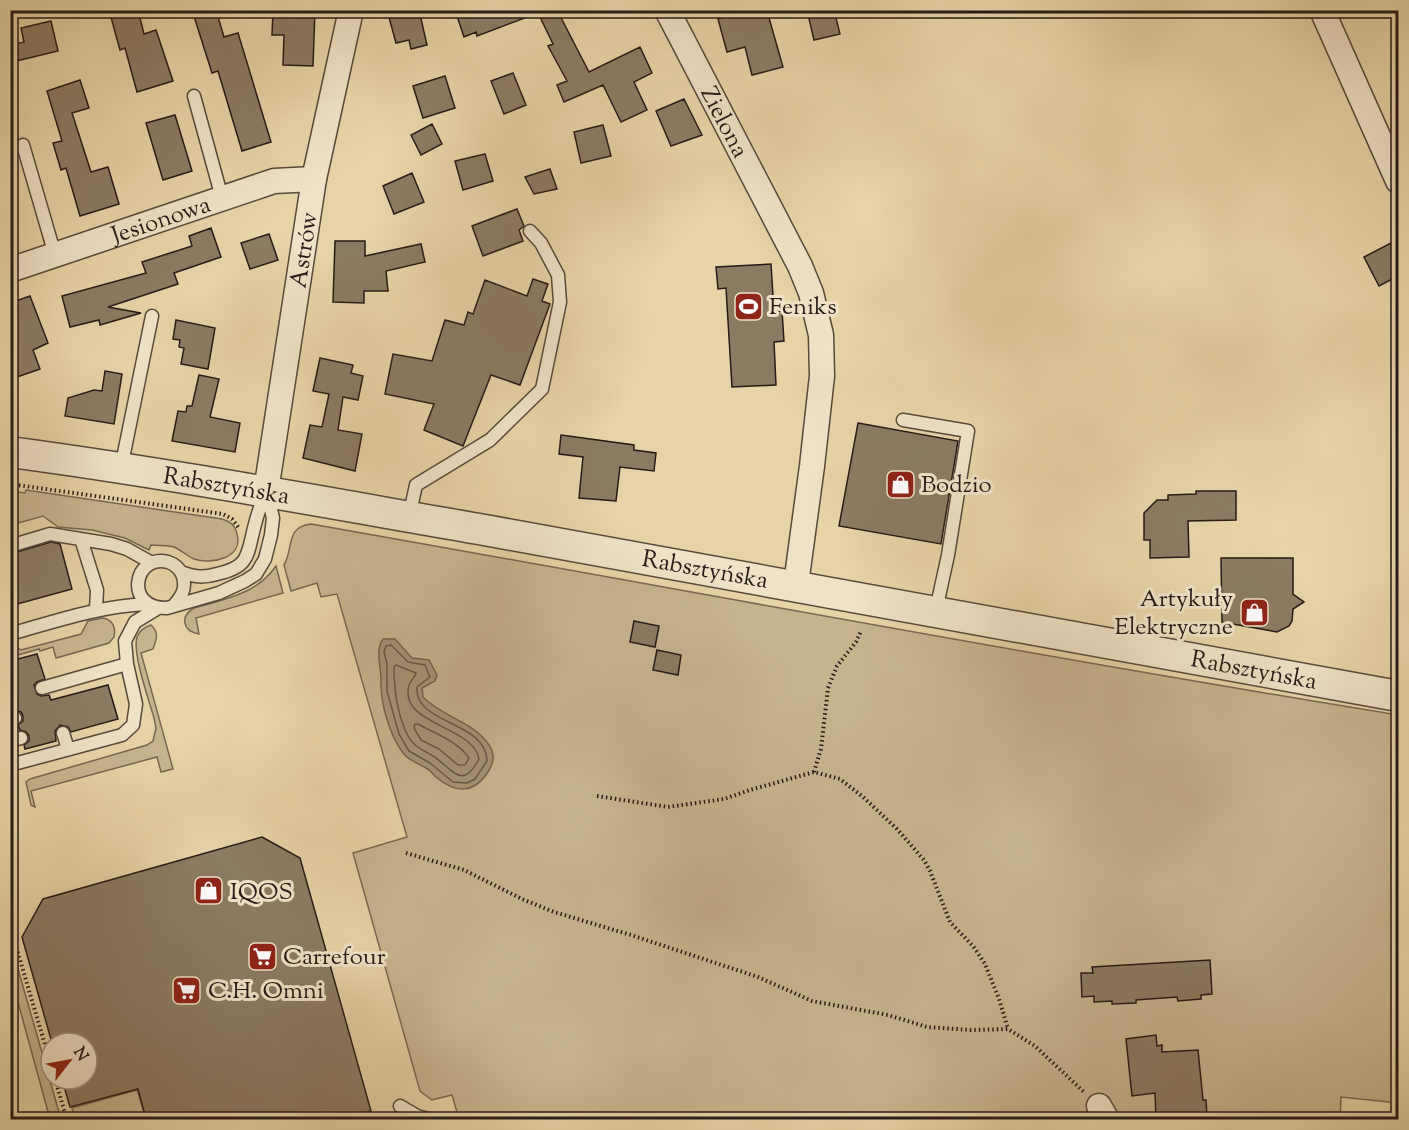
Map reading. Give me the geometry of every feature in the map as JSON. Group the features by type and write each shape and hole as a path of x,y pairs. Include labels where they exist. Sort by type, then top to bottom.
{"street":[{"name":"Astrów","path":"266,490 314,179 351,10"},
{"name":"Zielona","path":"667,10 783,234 811,293 821,335 822,376 818,418 796,584"},
{"path":"1322,10 1398,181"},
{"name":"Jesionowa","path":"10,270 274,181 314,179"},
{"name":"Rabsztyńska","path":"10,452 266,490 796,584 1398,696"}],"lane":[{"path":"194,96 222,198"},
{"path":"22,145 55,255"},
{"path":"409,517 416,485 490,440 542,389 560,302 558,275 541,243 530,231"},
{"path":"122,468 152,316"},
{"path":"903,420 968,431 948,555 935,611"},
{"path":"181,572 193,577 206,577 237,568 248,558 256,518 266,490"},
{"path":"10,634 96,609 121,605 167,608 219,593 245,581 256,574 265,559 271,535 273,518 266,490"},
{"path":"10,546 50,534 111,544 127,549 152,563"},
{"path":"81,539 97,590 96,609"},
{"path":"153,606 139,593 138,579 146,567 152,563 166,562 177,567 181,572 184,589 175,604"},
{"path":"10,765 122,735 133,725 136,704 127,664 125,641 135,622 153,606"},
{"path":"54,699 46,687 127,664"},
{"path":"63,733 68,749"},
{"path":"400,1106 417,1116 433,1119"},
{"path":"401,1119 417,1116"}],"path":[{"path":"10,484 223,514 232,519 239,528 242,539"},
{"path":"814,772 821,749 828,688 837,666 856,642 861,631"},
{"path":"597,796 668,807 724,800 750,790 814,772 840,779 897,829 924,860 950,922 973,946 985,964 1008,1029"},
{"path":"406,853 464,870 554,912 758,977 812,1001 888,1015 927,1027 971,1030 1008,1029 1035,1046 1103,1113"},
{"path":"10,926 41,1031"},
{"path":"59,1091 67,1119"}],"shaded area":[{"path":"26,490 222,519 234,526 238,542 236,549 224,558 201,561 191,558 174,547 151,545 149,550 125,538 92,530 58,527 43,516 11,525 11,491 25,493"},
{"path":"311,524 990,646 1398,715 1398,1103 1341,1097 1340,1120 459,1119 452,1095 432,1100 420,1091 353,853 407,837 337,594 321,597 317,583 291,591 284,565 297,529"},
{"path":"276,566 283,593 196,618 199,634 186,627 185,619 189,611 250,589 260,583"},
{"path":"103,618 111,622 115,630 114,637 109,643 56,658 53,647 11,657 11,643 21,650 81,634 88,621"},
{"path":"151,625 156,634 153,649 141,653 173,769 161,772 157,757 31,791 35,807 31,805 26,782 30,779 147,745 153,741 156,728 139,665 136,644 139,632"},
{"path":"10,941 39,1042 39,1079 11,977"},
{"path":"137,1090 146,1119 75,1119 72,1108"},
{"path":"42,1091 53,1091 61,1119 50,1119"}],"water":[{"path":"383,639 395,639 412,658 429,660 437,675 435,681 422,688 423,697 439,710 475,730 491,748 492,764 478,784 458,789 443,783 403,753 386,718 382,698 379,653"}],"building":[{"path":"109,10 138,10 144,34 156,30 173,81 137,92 125,48 120,50"},
{"path":"192,10 216,10 224,37 238,33 271,142 242,151 218,71 212,73"},
{"path":"273,10 315,10 313,66 283,65 284,35 272,35"},
{"path":"387,10 419,10 427,45 411,49 409,40 396,43"},
{"path":"455,10 557,10 589,72 640,47 652,73 634,82 647,110 621,122 603,85 564,102 557,85 567,81 548,46 553,44 538,13 477,36 476,32 464,37"},
{"path":"729,10 752,10 753,14 767,11 783,67 752,75 745,47 727,52 718,19 729,16"},
{"path":"807,10 834,10 840,34 814,40"},
{"path":"51,21 58,51 16,61 12,45 24,42 21,28"},
{"path":"513,73 526,105 504,114 491,81"},
{"path":"445,76 455,108 423,118 413,86"},
{"path":"80,80 89,108 72,113 91,172 108,167 119,204 80,216 66,168 61,170 53,143 62,141 47,91"},
{"path":"684,99 702,135 671,146 656,111"},
{"path":"175,115 192,171 163,180 146,123"},
{"path":"432,124 442,144 421,155 411,135"},
{"path":"603,125 611,156 581,163 574,132"},
{"path":"485,154 493,181 463,190 455,161"},
{"path":"550,169 557,189 534,194 525,177"},
{"path":"412,173 424,202 394,214 383,186"},
{"path":"517,209 524,226 519,230 523,241 483,256 472,226"},
{"path":"211,228 221,257 174,273 178,284 108,307 141,313 100,325 99,320 70,327 62,296 146,273 142,262 192,246 189,236"},
{"path":"269,234 278,260 250,269 241,243"},
{"path":"335,241 365,241 365,256 421,244 425,262 386,271 388,291 364,291 364,303 333,302"},
{"path":"1391,243 1398,258 1398,276 1379,286 1364,257"},
{"path":"771,264 774,312 782,311 784,341 774,342 776,385 732,387 726,288 718,289 716,267"},
{"path":"533,279 548,284 542,301 550,304 520,385 491,375 463,446 424,430 434,404 385,394 393,354 432,361 445,320 464,325 468,312 473,314 485,280 527,296"},
{"path":"30,296 48,343 33,350 40,369 17,377 10,360 10,303"},
{"path":"176,320 215,328 208,369 181,364 184,348 179,347 180,340 173,339"},
{"path":"320,358 353,365 351,373 363,376 358,400 343,397 338,430 362,434 355,471 303,458 310,425 322,427 329,394 313,391"},
{"path":"105,371 122,374 114,424 65,416 68,398 94,390 102,391"},
{"path":"199,375 219,379 210,417 240,423 235,452 172,441 178,411 186,412 187,406 192,406"},
{"name":"Bodzio","path":"858,423 958,441 941,544 839,526"},
{"path":"561,435 634,445 634,450 656,453 654,471 620,467 616,501 579,498 583,457 559,454"},
{"path":"1196,491 1236,491 1236,520 1188,521 1189,557 1150,558 1150,540 1144,540 1144,513 1157,500 1168,500 1168,495 1196,494"},
{"path":"51,542 60,544 72,589 10,606 10,554"},
{"path":"1221,558 1293,558 1293,594 1304,602 1293,609 1289,626 1277,632 1222,622"},
{"path":"634,621 659,626 655,647 630,642"},
{"path":"657,650 681,655 678,675 653,670"},
{"path":"37,654 45,679 34,685 37,694 49,695 51,700 108,685 118,719 71,732 68,727 60,725 55,731 56,741 25,749 24,745 29,741 29,736 20,730 18,725 23,721 23,716 21,712 14,710 10,697 10,661"},
{"name":"C.H. Omni","path":"262,837 300,858 371,1111 341,1119 146,1119 138,1089 70,1107 65,1091 99,1091 99,1031 49,1031 22,937 43,899"},
{"path":"1210,960 1212,994 1201,995 1201,999 1178,1001 1177,997 1112,1004 1112,1001 1094,1002 1094,996 1082,997 1081,973 1093,973 1092,967"},
{"path":"1156,1035 1157,1046 1162,1045 1162,1052 1198,1050 1207,1117 1156,1119 1155,1093 1132,1096 1126,1039"}],"place":[{"name":"Feniks","path":"748,306"},
{"name":"Bodzio","path":"900,484"},
{"name":"Artykuły Elektryczne","path":"1254,612"},
{"name":"IQOS","path":"209,891"},
{"name":"Carrefour","path":"262,956"},
{"name":"C.H. Omni","path":"187,990"}]}
